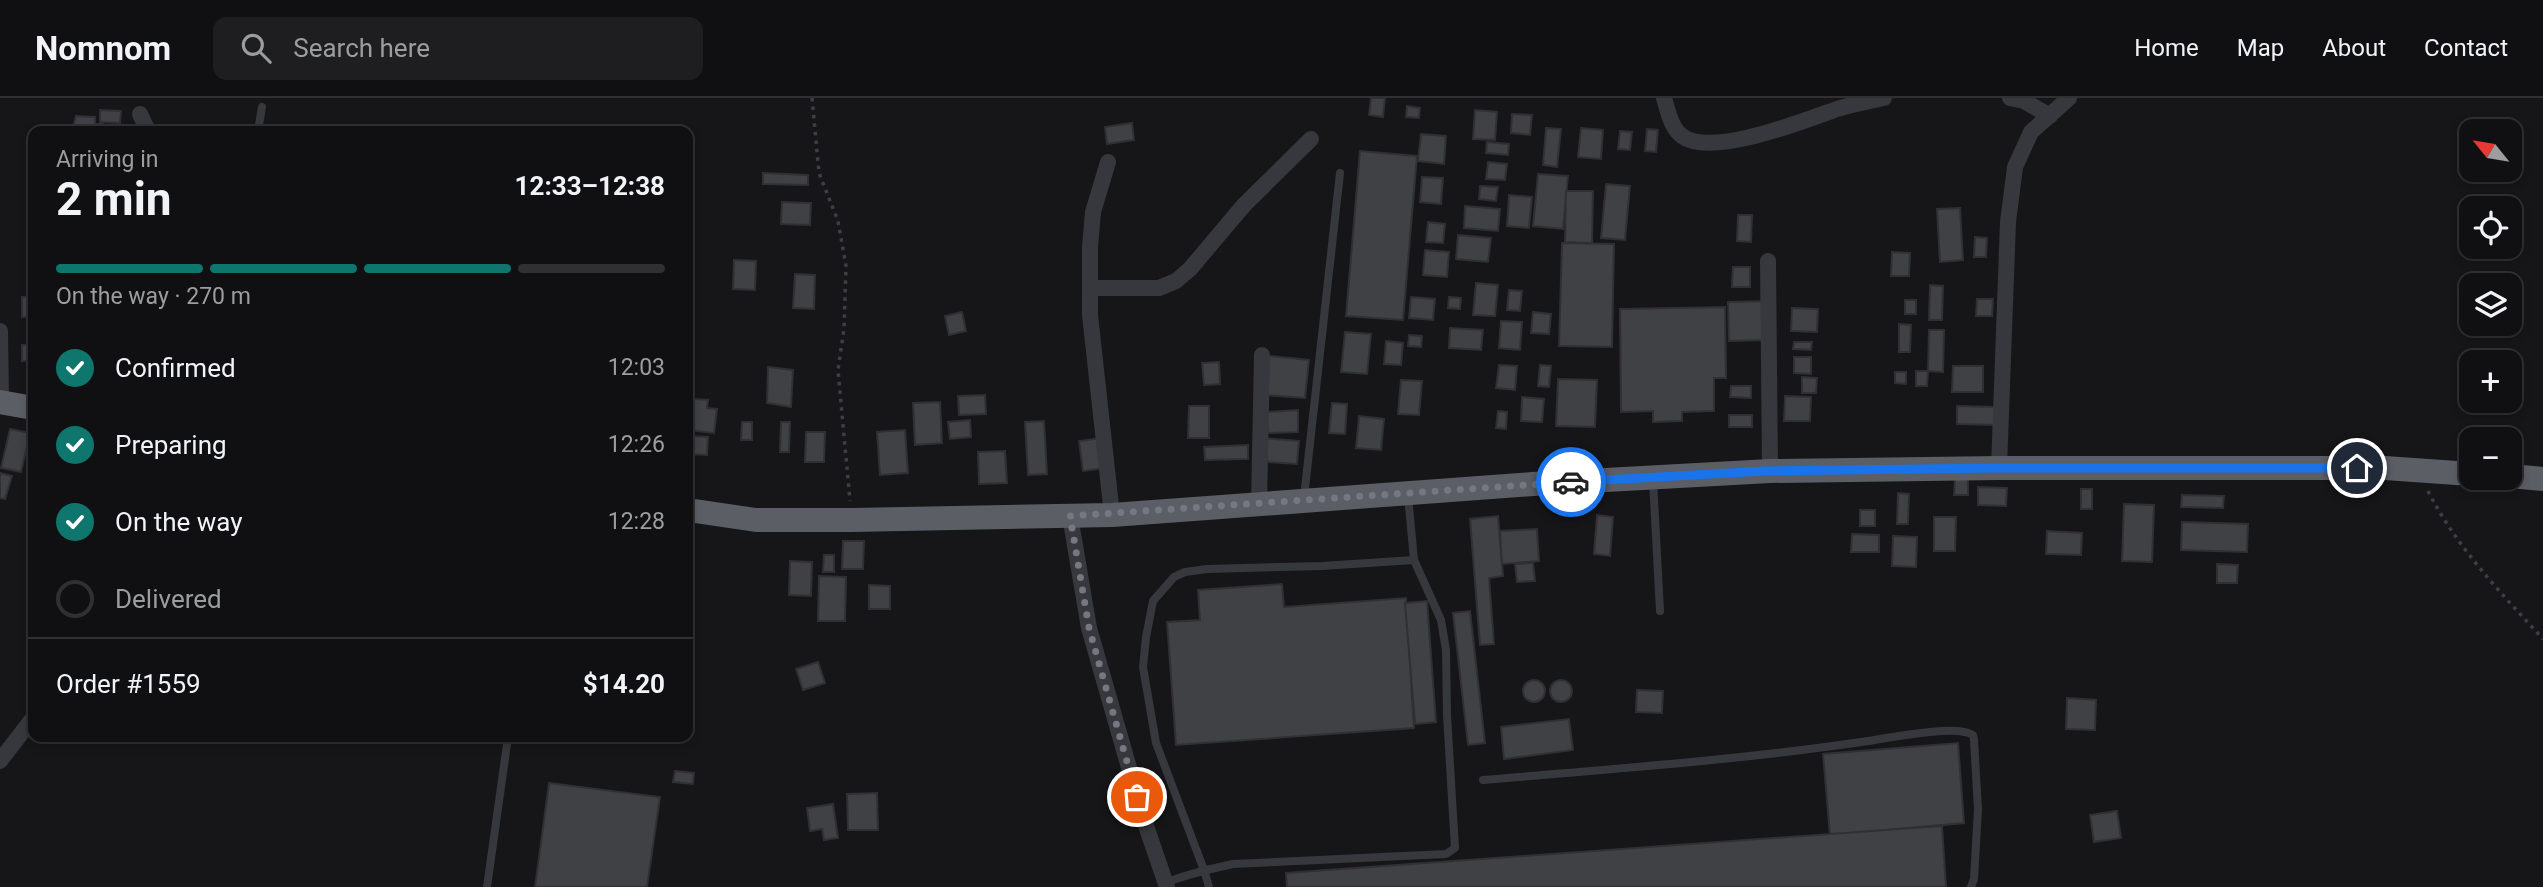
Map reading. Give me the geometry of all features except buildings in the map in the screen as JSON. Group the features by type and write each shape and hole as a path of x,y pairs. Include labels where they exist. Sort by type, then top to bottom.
{"highway":[{"path":"1,402 28,407"},
{"path":"693,510 756,520 1112,515 1408,493 1770,471 2385,468 2459,473"},
{"path":"2522,478 2543,479"}],"street":[{"path":"1664,98 1672,124 1682,137 1706,143 1770,132 1838,109 1884,98"},
{"path":"2010,98 2024,101 2049,116"},
{"path":"1999,468 2008,222 2015,167 2031,132 2069,98"},
{"path":"140,114 146,126"},
{"path":"1090,288 1159,288 1176,281 1191,269 1244,205 1311,139"},
{"path":"1108,162 1093,212 1090,315 1112,515"},
{"path":"1768,261 1770,471"},
{"path":"0,331 1,402"},
{"path":"1259,504 1262,355"},
{"path":"1070,516 1092,640 1144,820 1166,885"},
{"path":"0,761 28,725"}],"lane":[{"path":"259,126 262,107"},
{"path":"1303,501 1340,173"},
{"path":"1652,477 1660,611"},
{"path":"1166,885 1204,870 1233,864 1447,854 1455,848 1446,650 1441,620 1414,560 1408,493"},
{"path":"1209,887 1156,743 1143,667 1153,601 1174,577 1196,570 1414,560"},
{"path":"1483,780 1764,756 1933,732 1966,731 1973,735 1974,740 1978,809 1974,879 1970,887"},
{"path":"486,887 507,742"}],"path":[{"path":"812,98 819,173 838,221 846,266 844,329 838,370 852,520"},
{"path":"2418,471 2443,521 2482,572 2543,639"}],"way so far":[{"path":"1137,797 1089,628 1070,516 1571,482"}],"route":[{"path":"1571,482 1764,471 2357,468"}]}
